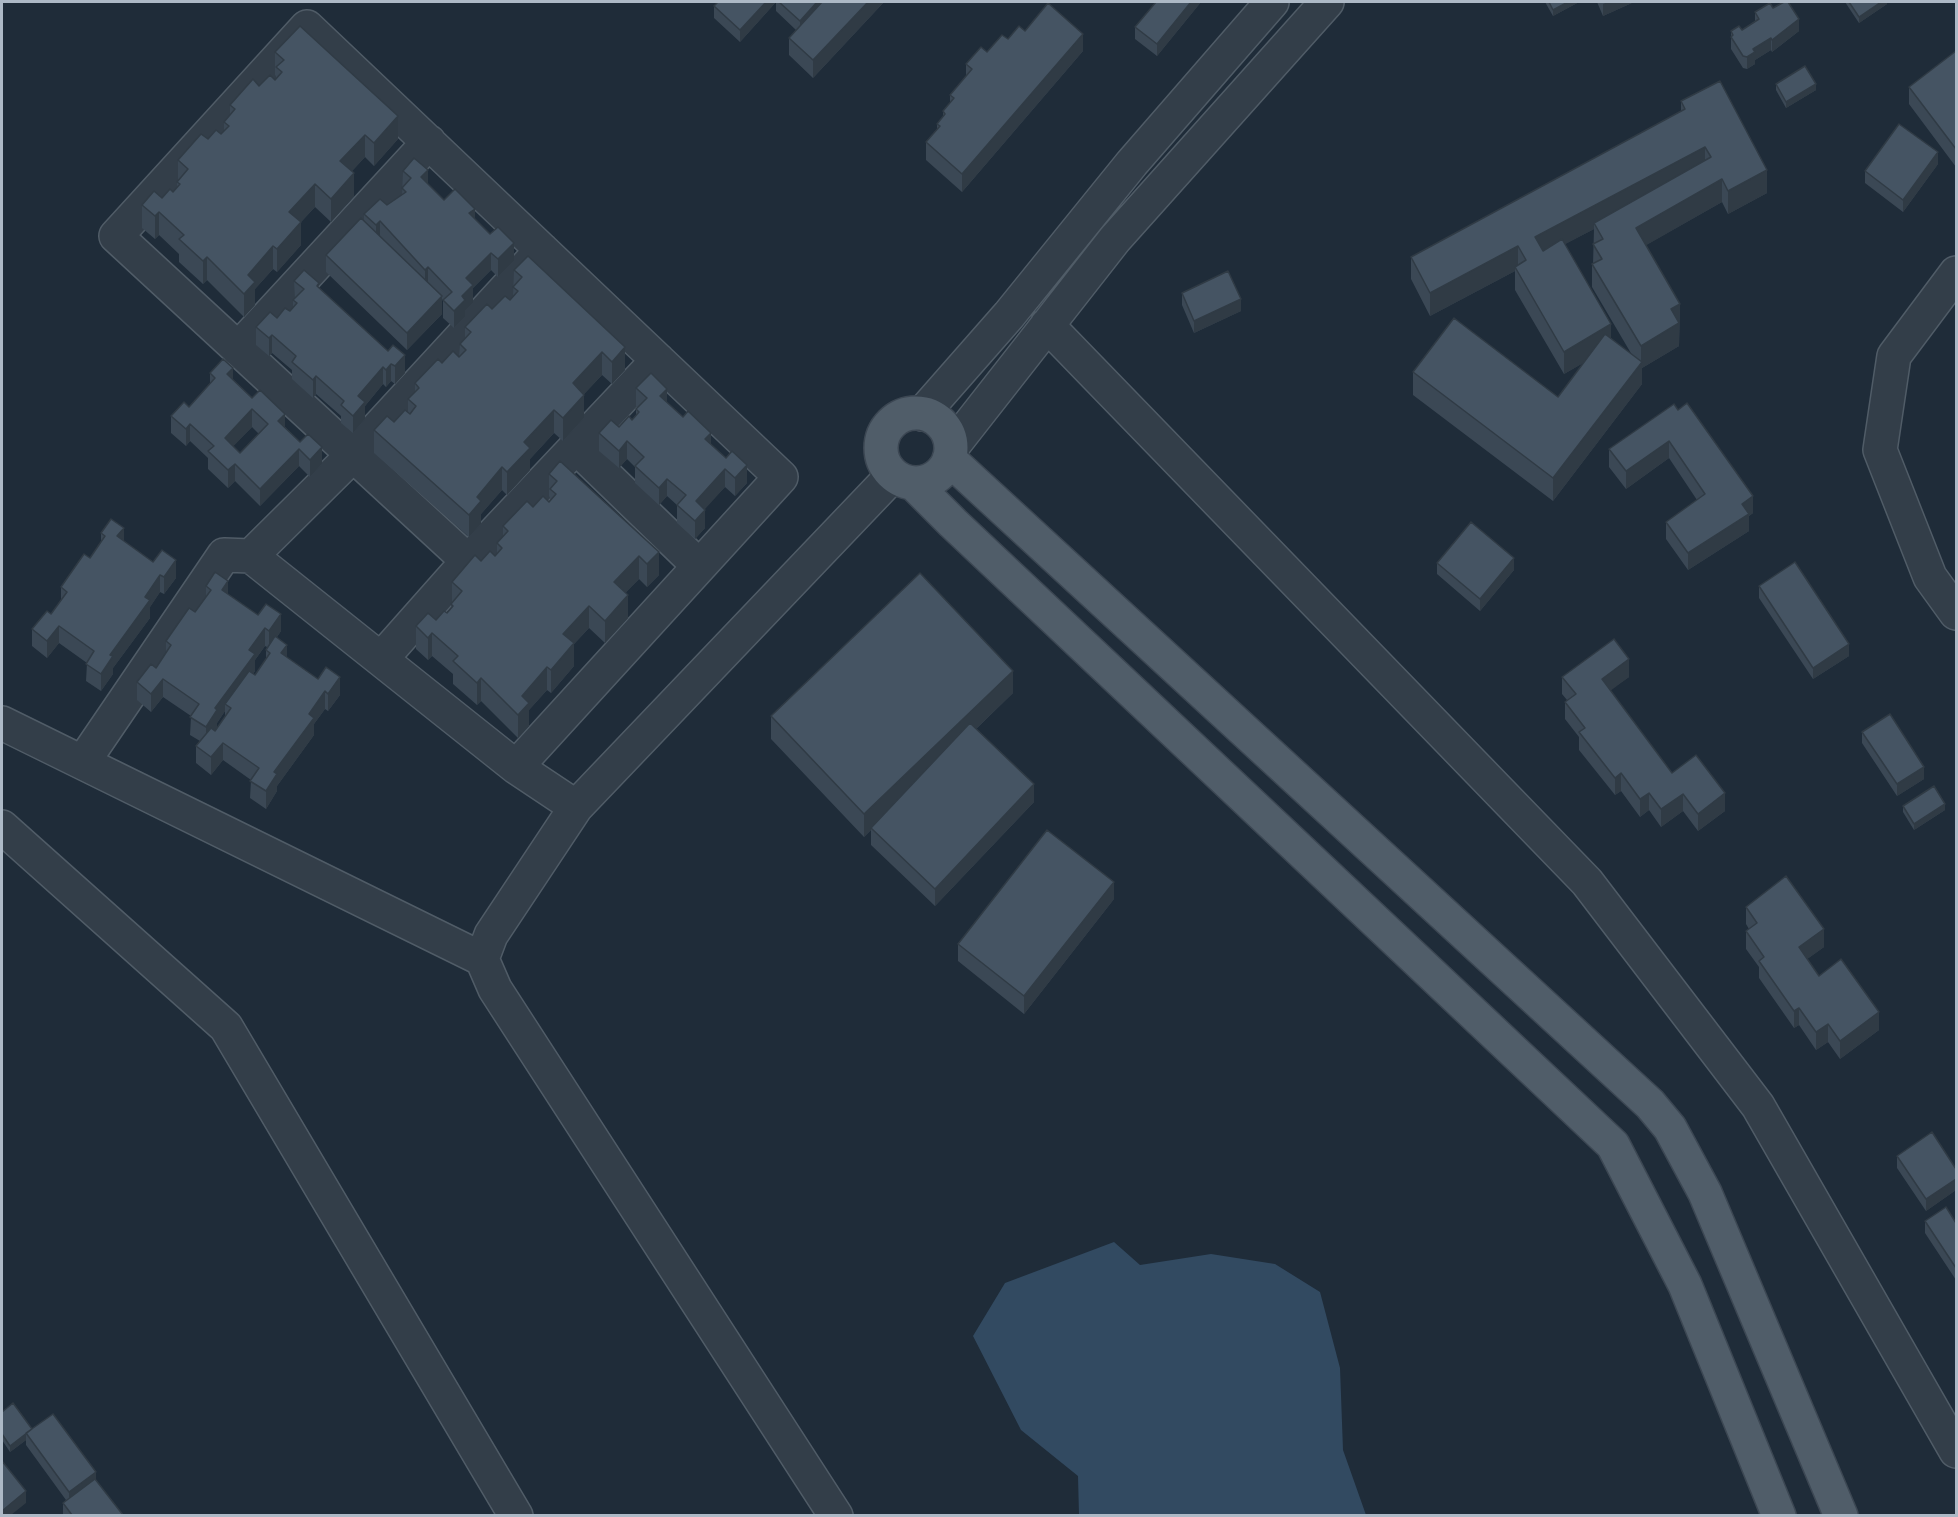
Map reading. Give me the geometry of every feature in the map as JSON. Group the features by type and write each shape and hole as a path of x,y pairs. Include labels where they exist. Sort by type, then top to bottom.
{"main road":[{"path":"1779,1515 1685,1285 1613,1145 962,531 904,479 882,455 885,432 902,416 922,414 935,418 943,426 951,453 1650,1104 1670,1128 1705,1193 1841,1515"},
{"path":"904,479 936,477 951,453"}],"street":[{"path":"922,414 1009,315 1132,163 1272,2"},
{"path":"951,453 1115,239 1327,2"},
{"path":"468,561 116,236 307,27 781,477 516,767"},
{"path":"238,349 429,142"},
{"path":"251,556 353,455 542,250"},
{"path":"1956,273 1894,356 1880,450 1930,577 1956,613"},
{"path":"1047,325 1587,882 1758,1106 1956,1451"},
{"path":"382,658 468,561 658,360"},
{"path":"576,447 699,566"},
{"path":"482,959 491,935 576,807 904,479"},
{"path":"83,762 224,555 251,556 382,658 516,767 576,807"},
{"path":"2,723 482,959 495,989 836,1515"},
{"path":"2,827 226,1027 516,1515"}],"water":[{"path":"1114,1242 1140,1265 1211,1254 1275,1264 1320,1292 1340,1368 1343,1450 1366,1515 1079,1515 1078,1476 1021,1430 973,1336 1005,1283"}],"building":[{"path":"718,2 766,2 740,30 714,6"},
{"path":"779,2 817,2 800,21"},
{"path":"822,2 868,2 813,60 789,38"},
{"path":"1156,2 1191,2 1157,44 1135,27"},
{"path":"1549,2 1568,2 1553,10"},
{"path":"1788,2 1799,19 1772,40 1771,38 1753,49 1755,52 1747,57 1743,56 1731,37 1733,35 1731,31 1739,26 1742,30 1759,19 1755,12 1770,3 1773,8"},
{"path":"1849,2 1881,2 1859,17"},
{"path":"1048,3 1083,34 962,174 926,142 940,126 937,124 945,114 943,111 954,98 950,95 972,69 966,64 981,47 987,52 1002,35 1008,39 1019,26 1025,31"},
{"path":"300,26 398,116 374,143 365,135 340,161 354,173 331,199 315,184 289,212 301,222 277,249 273,246 248,275 255,282 244,294 207,257 203,261 179,239 184,235 159,212 155,216 142,205 154,191 162,198 170,189 173,192 180,184 177,182 188,169 178,160 201,134 208,139 216,130 221,134 229,126 224,122 235,109 230,105 253,79 259,86 270,75 275,80 282,72 276,67 284,60 275,52"},
{"path":"1956,51 1956,149 1909,87"},
{"path":"1805,66 1816,84 1786,102 1776,84"},
{"path":"1720,81 1767,170 1728,191 1722,179 1636,228 1680,304 1671,309 1679,323 1641,346 1592,264 1602,259 1593,244 1603,239 1594,223 1711,157 1705,147 1535,237 1543,251 1562,239 1611,324 1564,352 1515,267 1526,260 1518,246 1430,293 1411,257 1685,109 1681,101"},
{"path":"1899,124 1938,152 1903,200 1865,171"},
{"path":"414,158 428,170 421,177 444,200 455,189 475,209 469,213 490,234 498,227 514,243 498,259 491,253 466,278 473,285 462,296 465,300 454,311 443,300 452,292 428,267 425,270 380,221 376,225 364,214 380,199 387,205 406,192 402,188 411,178 403,171"},
{"path":"361,218 442,296 407,333 326,255"},
{"path":"528,256 625,347 612,362 602,352 573,383 584,395 563,418 554,410 524,442 530,448 507,472 502,467 477,497 481,501 469,515 374,430 387,416 394,422 405,410 410,414 416,406 408,399 419,388 415,383 438,359 442,363 453,351 459,357 466,350 460,344 471,332 465,327 487,304 492,309 505,296 510,300 518,291 513,287 522,277 514,270"},
{"path":"304,270 319,283 317,286 388,351 393,345 405,355 395,366 391,364 386,370 383,367 358,396 365,402 353,416 341,405 344,401 316,376 313,380 292,362 296,356 272,335 269,338 256,327 270,312 277,318 285,308 290,311 297,303 293,300 304,289 294,281"},
{"path":"1228,271 1241,299 1194,321 1182,293"},
{"path":"1454,318 1558,397 1605,334 1642,362 1553,478 1413,372"},
{"path":"223,359 233,368 227,374 252,398 260,390 285,414 278,421 300,442 308,434 322,447 310,460 299,449 260,489 235,464 228,470 208,451 214,446 190,424 186,429 171,416 184,402 189,407 215,378 210,373","holes":["252,409 268,424 240,453 225,438"]},
{"path":"651,373 667,389 660,396 683,417 688,411 711,433 705,439 726,458 732,451 747,465 735,478 725,469 696,501 705,510 695,521 677,505 686,495 667,479 659,488 635,466 644,457 627,441 619,451 599,433 611,420 619,427 629,416 632,420 639,412 636,409 647,398 636,388"},
{"path":"1687,403 1753,496 1742,504 1749,514 1688,553 1666,522 1705,494 1669,441 1626,471 1609,449 1674,404 1678,410"},
{"path":"560,461 659,552 647,564 639,556 614,582 628,595 605,621 589,606 563,634 574,643 551,670 547,667 522,696 529,703 518,715 481,678 477,683 453,661 458,656 432,633 428,638 416,626 428,613 436,620 444,611 447,613 462,591 452,582 475,555 481,561 490,551 495,556 502,548 497,543 508,531 503,526 527,501 533,507 543,496 549,502 556,494 550,489 557,481 549,474"},
{"path":"111,519 124,528 117,536 153,562 162,550 176,560 164,577 160,575 145,597 150,600 110,655 113,656 101,674 86,664 94,651 59,626 47,641 32,629 47,611 51,614 67,592 61,587 84,554 90,558 105,536 101,533"},
{"path":"1471,522 1514,558 1480,599 1437,563"},
{"path":"1795,562 1849,644 1813,668 1759,586"},
{"path":"215,572 228,581 222,590 258,615 266,604 281,614 269,631 265,628 249,650 255,654 215,708 217,710 206,727 190,717 199,704 163,679 151,694 137,682 151,664 156,668 171,645 166,641 189,608 195,612 211,590 206,586"},
{"path":"920,573 1013,671 864,814 771,716"},
{"path":"275,636 287,645 281,653 318,679 326,667 340,677 328,694 325,691 309,714 314,718 274,772 277,774 266,791 250,781 259,768 223,743 211,757 196,746 211,728 215,731 231,708 225,704 249,671 255,675 270,653 266,650"},
{"path":"1614,639 1629,659 1602,679 1672,773 1696,755 1725,793 1698,814 1683,794 1661,809 1649,793 1640,799 1621,773 1615,778 1579,732 1585,728 1565,702 1576,694 1562,677"},
{"path":"1890,714 1924,767 1897,784 1862,732"},
{"path":"970,723 1034,784 935,889 871,828"},
{"path":"1934,786 1945,804 1914,824 1903,806"},
{"path":"1047,830 1114,882 1024,996 958,944"},
{"path":"1786,876 1824,929 1799,947 1819,976 1841,959 1879,1012 1840,1041 1828,1024 1816,1032 1799,1008 1794,1011 1759,961 1764,957 1746,931 1757,923 1746,907"},
{"path":"1932,1132 1956,1169 1956,1179 1926,1199 1897,1156"},
{"path":"1946,1207 1956,1223 1956,1268 1925,1221"},
{"path":"13,1403 32,1429 10,1446 2,1434 2,1412"},
{"path":"53,1414 96,1472 69,1492 26,1433"},
{"path":"2,1461 26,1491 2,1511"},
{"path":"95,1479 123,1515 72,1515 63,1503"}]}
